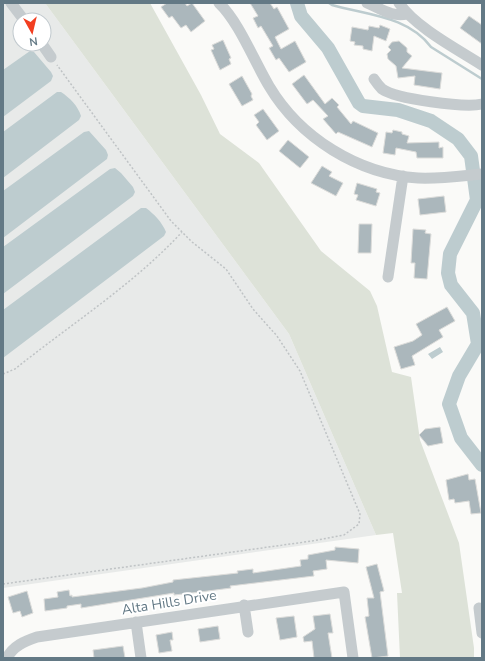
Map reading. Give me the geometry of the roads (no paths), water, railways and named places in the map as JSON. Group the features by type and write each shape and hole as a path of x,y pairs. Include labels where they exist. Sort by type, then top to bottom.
{"street":[{"path":"11,3 18,12"},
{"path":"219,3 232,19 278,100 308,132 343,156 379,170 418,178 482,174"},
{"path":"367,3 389,14 397,16 407,14"},
{"path":"399,3 407,14 482,65"},
{"path":"48,52 51,57"},
{"path":"374,79 382,88 395,95 465,106 482,104"},
{"path":"388,277 403,176"},
{"name":"Alta Hills Drive","path":"7,658 15,647 26,640 37,637 244,605 344,592 353,658"},
{"path":"244,605 248,632"},
{"path":"479,608 482,633"},
{"path":"136,622 141,658"}],"waterway":[{"path":"297,3 301,16 328,48 359,103 363,106 398,110 431,121 458,139 471,156 477,200 450,254 448,273 451,285 473,313 478,344 459,376 449,404 461,438 482,465"},
{"path":"329,3 386,18 399,23 422,37 431,47 482,79"}]}
